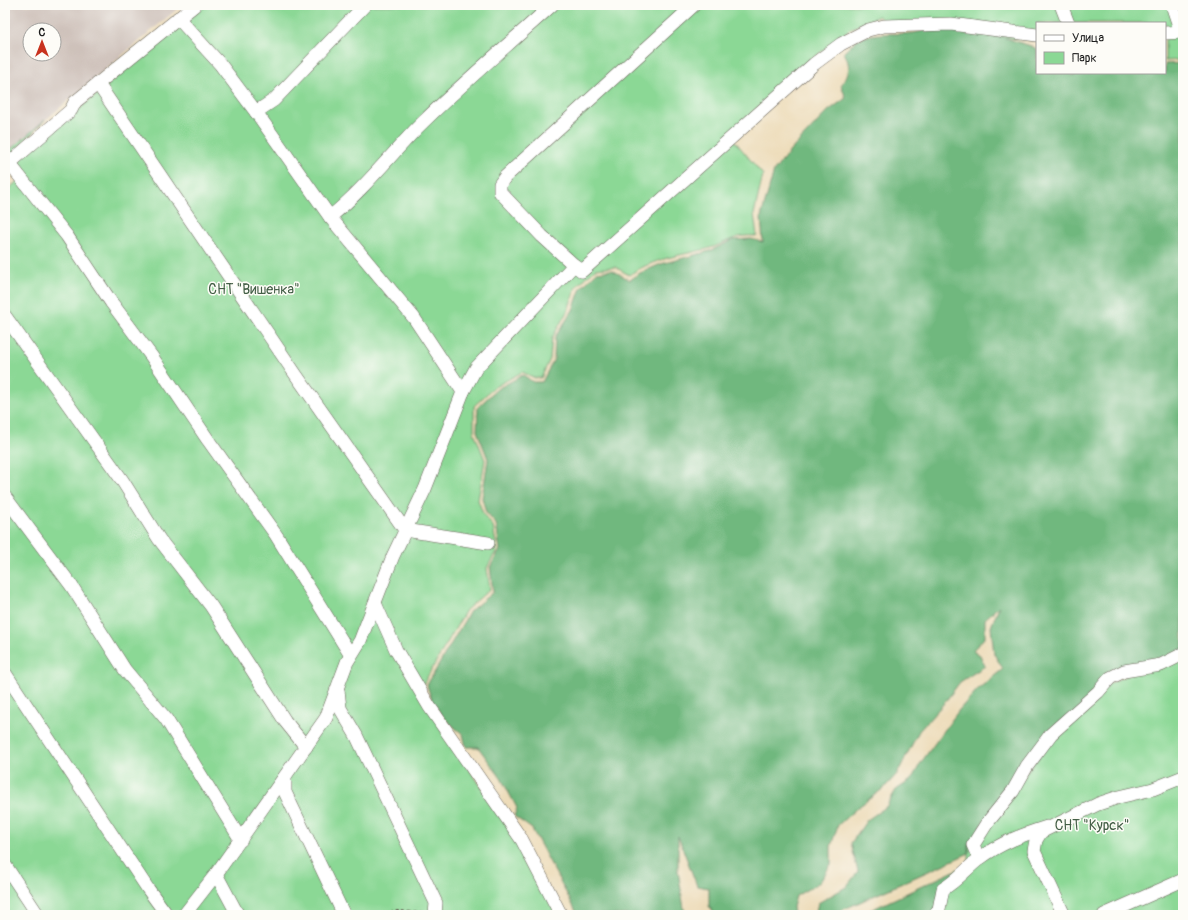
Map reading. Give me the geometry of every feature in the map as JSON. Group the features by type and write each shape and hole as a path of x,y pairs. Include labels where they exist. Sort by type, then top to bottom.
{"street":[{"path":"195,5 75,102 71,110 7,165 67,236 152,357 208,440 276,535 350,654"},
{"path":"256,112 274,100 366,5"},
{"path":"330,217 371,178 462,84 552,5"},
{"path":"694,5 504,176 500,184 500,192 542,236 582,271 814,64 841,44 868,30 884,26 951,24 1036,35"},
{"path":"1061,5 1068,22"},
{"path":"1166,33 1182,32 1172,5"},
{"path":"178,18 220,64 256,112 330,217 414,318 463,392"},
{"path":"98,84 296,375 405,530 488,543"},
{"path":"184,915 216,874 326,718 350,654 360,641 463,392 476,368 574,265"},
{"path":"5,316 122,480 160,539 211,606 285,721 306,747"},
{"path":"5,497 71,585 125,670 166,718 240,840"},
{"path":"375,603 396,650 429,706 522,840 561,915"},
{"path":"979,859 973,845 987,823 1013,791 1027,766 1051,734 1098,692 1110,678 1124,671 1162,665 1183,654"},
{"path":"5,673 148,889 167,915"},
{"path":"337,688 340,708 356,735 436,903 432,914"},
{"path":"285,777 285,792 344,915"},
{"path":"1064,915 1034,851 1036,840 1041,832 1098,804 1119,797 1153,789 1183,777"},
{"path":"935,915 943,889 951,884 979,859 1016,836 1057,824"},
{"path":"5,865 38,915"},
{"path":"216,874 238,915"},
{"path":"1104,915 1183,880"}],"path":[{"path":"372,915 398,911 432,914"}],"shaded area":[{"path":"5,5 182,5 5,154"}],"green space":[{"name":"СНТ \"Вишенка\"","path":"201,5 1183,5 1183,60 1166,61 1166,22 1036,22 1036,41 883,23 879,16 850,29 804,66 729,134 763,175 754,214 757,236 742,236 714,247 657,261 629,275 615,267 595,269 576,287 568,310 552,338 550,359 541,378 535,378 522,372 493,388 474,406 474,432 485,460 478,500 484,516 493,526 497,550 487,568 490,589 466,610 418,693 522,847 557,915 5,915 5,191 26,175 16,163"},
{"path":"929,28 983,31 1031,46 1036,48 1036,74 1071,74 1074,76 1075,74 1166,74 1166,64 1183,63 1183,648 1160,661 1121,667 1008,790 969,843 969,853 831,915 815,915 818,903 846,887 858,872 851,843 867,820 886,807 896,790 911,780 922,761 959,710 978,689 1003,669 994,654 991,627 999,606 985,619 985,637 973,650 980,655 985,666 960,682 945,702 919,731 897,774 884,788 857,808 838,825 831,846 831,864 820,882 796,896 793,907 794,915 715,915 709,906 709,888 697,886 678,836 678,871 685,915 578,915 532,829 514,816 517,808 501,778 478,747 466,747 463,734 450,724 440,713 432,700 427,685 470,611 493,592 490,567 500,550 496,524 486,513 482,498 488,459 477,431 478,407 497,389 523,375 533,382 542,382 554,359 555,337 573,310 581,288 597,272 612,270 630,280 640,273 661,264 710,251 733,240 751,239 763,242 761,217 774,171 790,151 828,111 846,98 841,85 848,73 848,62 844,52 854,42 869,35 905,34 922,31"},
{"path":"45,120 5,161 5,154"},
{"name":"СНТ \"Курск\"","path":"1183,648 1183,915 930,915 969,864 969,843 1092,692"},
{"path":"969,864 930,915 860,915"}]}
